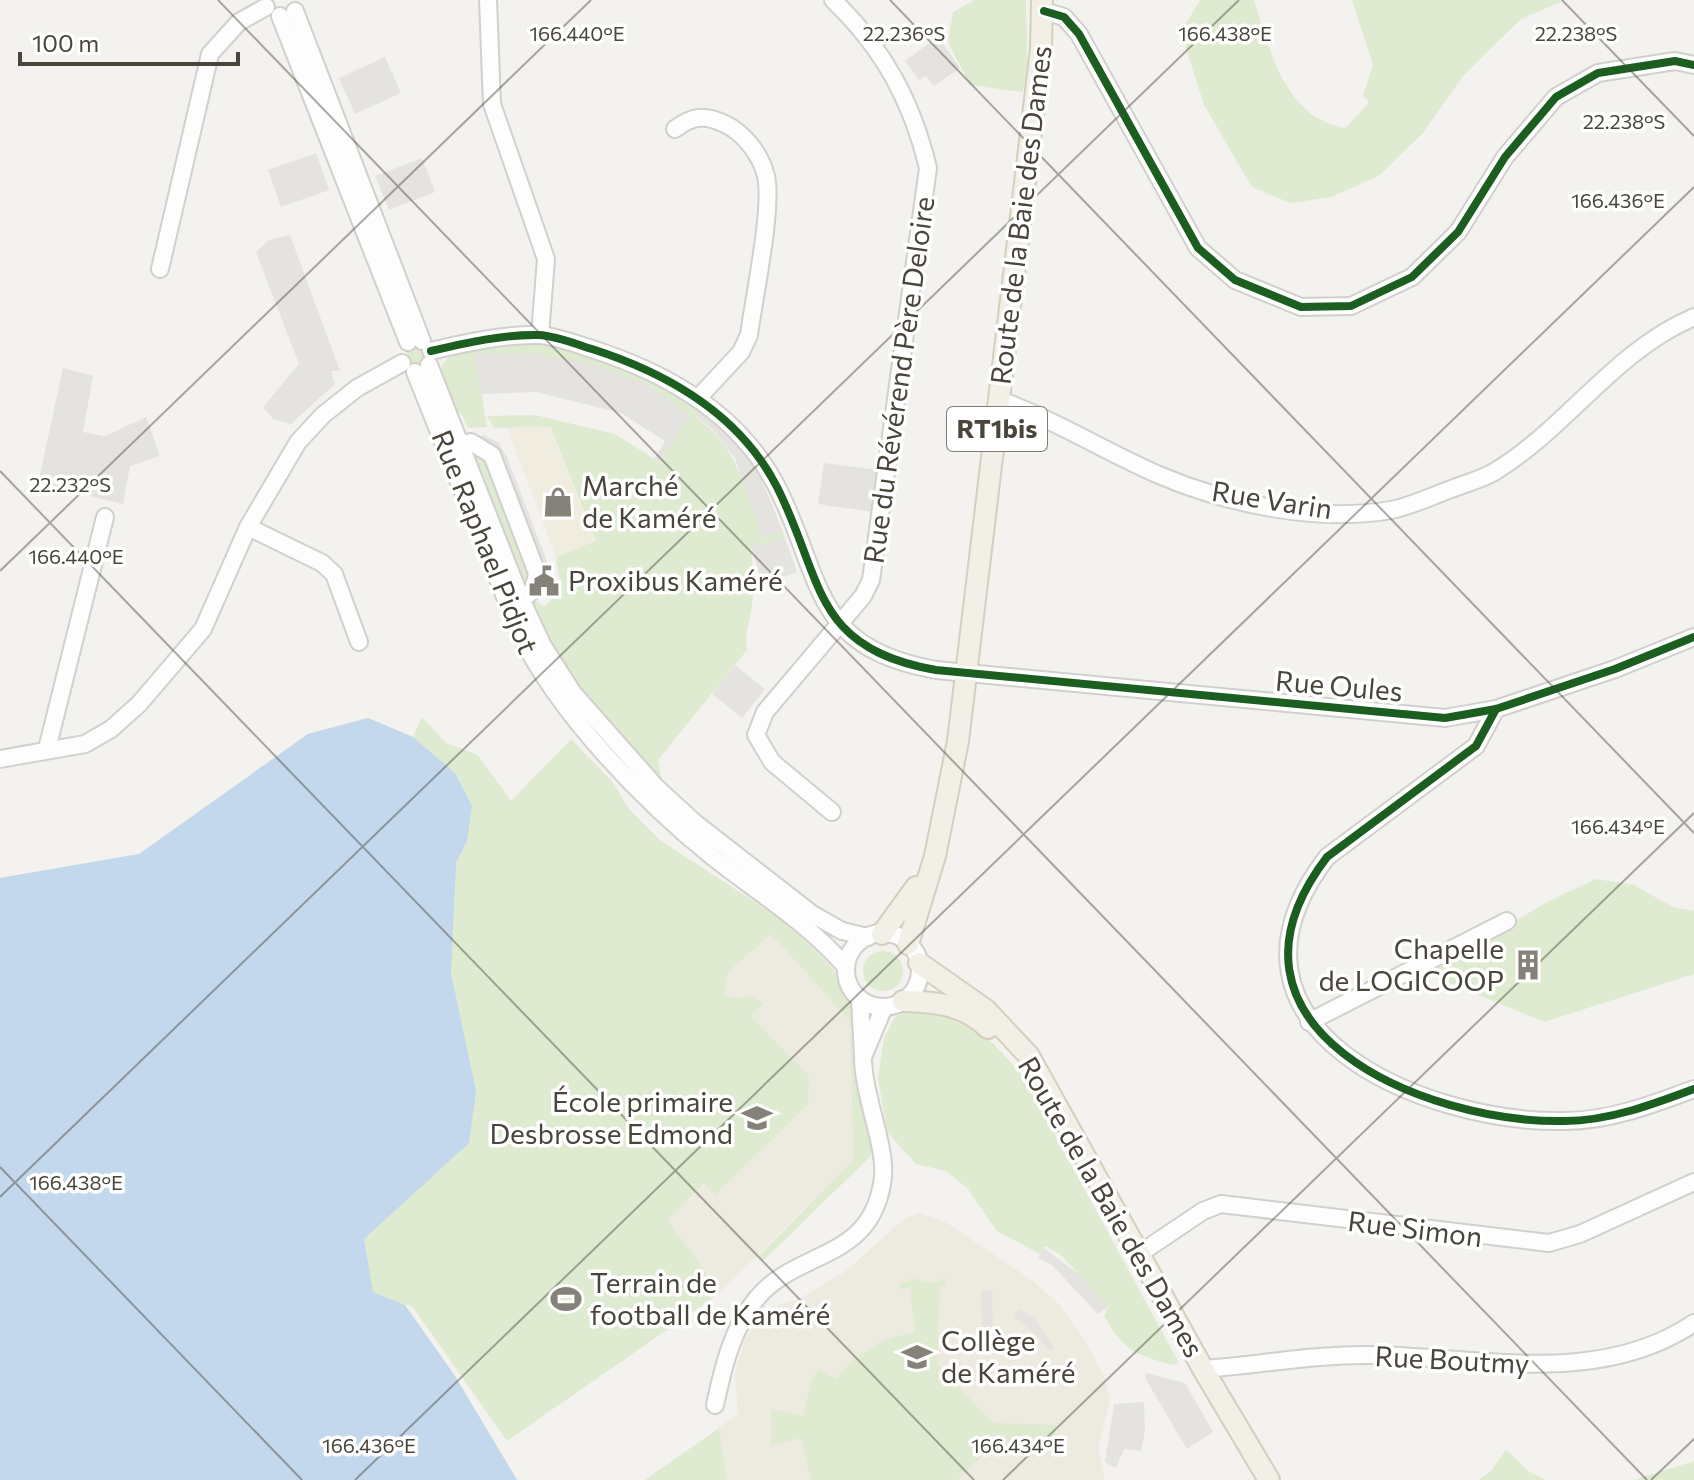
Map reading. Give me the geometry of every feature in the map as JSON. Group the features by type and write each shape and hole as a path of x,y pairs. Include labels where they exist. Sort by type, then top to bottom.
{"main road":[{"name":"Route de la Baie des Dames","path":"908,944 935,856 968,672 1043,6"},
{"name":"Route de la Baie des Dames","path":"875,935 900,913 935,856"},
{"name":"Route de la Baie des Dames","path":"919,963 986,1010 1029,1056 1203,1369 1269,1480"},
{"name":"Route de la Baie des Dames","path":"893,1004 944,1003 976,1016 1022,1060 1194,1376 1257,1480"}],"street":[{"path":"0,759 85,744 111,729 139,704 203,629 248,527 298,442 323,415 357,388 418,355 459,344 540,335 546,259 492,104 488,0"},
{"name":"Rue du Révérend Père Deloire","path":"832,812 772,762 756,735 765,712 863,596 871,580 928,168 910,105 894,76 833,0"},
{"path":"1043,6 1064,17 1079,34 1198,248 1235,280 1301,307 1351,306 1412,277 1458,232 1505,157 1556,97 1598,73 1675,61 1694,65"},
{"path":"160,269 210,54 239,22 281,7"},
{"name":"Rue Raphael Pidjot","path":"281,7 514,600 573,693 656,787 694,822 812,914 842,931 875,935"},
{"path":"675,129 691,117 705,117 727,125 754,148 767,183 749,335 741,352 699,397"},
{"name":"Rue Varin","path":"1000,400 1161,476 1213,493 1283,508 1349,513 1392,509 1493,473 1542,436 1623,361 1660,332 1694,317"},
{"name":"Rue Oules","path":"540,335 627,360 699,397 747,443 776,486 811,576 840,622 870,651 900,663 1445,718 1496,709 1615,669 1694,637"},
{"name":"Rue Raphael Pidjot","path":"418,355 462,444 533,660 559,697 652,803 712,856 813,931 846,967"},
{"path":"462,444 471,442 492,455 537,573 534,590 527,598 514,600"},
{"path":"47,749 105,517"},
{"path":"248,527 322,563 334,574 359,642"},
{"path":"1496,709 1476,746 1327,857 1310,879 1289,932 1289,965 1296,993 1309,1022 1336,1050 1392,1086 1465,1109 1512,1117 1568,1121 1657,1103 1694,1089"},
{"path":"1309,1022 1507,921"},
{"path":"715,1405 727,1353 757,1298 777,1281 853,1237 876,1208 883,1164 866,1095 863,1057 860,999 849,985 846,967 853,949 875,935 908,944 919,963 917,984 893,1004 863,1057"},
{"path":"860,999 893,1004"},
{"name":"Rue Simon","path":"1139,1254 1203,1211 1221,1204 1549,1243 1580,1234 1694,1182"},
{"name":"Rue Boutmy","path":"1203,1369 1278,1359 1372,1355 1528,1366 1618,1356 1654,1345 1694,1323"}],"shaded area":[{"path":"938,37 960,68 934,86 926,76 919,80 905,61"},
{"path":"385,57 401,93 355,114 339,78"},
{"path":"316,153 329,190 281,207 268,170"},
{"path":"422,158 435,192 389,210 375,176"},
{"path":"290,235 340,371 331,371 335,384 291,424 273,419 263,407 299,364 256,252 269,240"},
{"path":"528,353 586,362 645,384 690,414 659,462 654,459 665,441 621,413 536,392 481,394 474,354"},
{"path":"63,368 93,376 83,432 105,436 146,417 160,456 130,466 123,504 38,484"},
{"path":"704,409 742,444 755,463 783,532 762,537 735,458 712,429 698,418"},
{"name":"Marché de Kaméré","path":"549,427 596,542 556,557 507,428"},
{"path":"484,435 498,442 507,457 549,567 551,579 537,596 536,573 527,575 483,460 492,456 473,437"},
{"path":"824,463 879,470 873,512 818,504"},
{"path":"785,538 797,572 762,585 751,546"},
{"path":"735,665 765,689 742,718 712,694"},
{"name":"École primaire Desbrosse Edmond","path":"771,933 850,1021 853,1160 720,1293 625,1157 723,1024 728,972"},
{"name":"Collège de Kaméré","path":"920,1213 947,1223 1033,1281 1061,1306 1084,1339 1104,1376 1110,1399 1098,1448 1105,1480 727,1480 719,1428 738,1414 735,1374 744,1340 767,1308 801,1298 846,1271 905,1218"},
{"path":"1044,1248 1081,1276 1108,1307 1098,1314 1052,1265 1038,1258"},
{"path":"981,1290 992,1290 993,1332 983,1332"},
{"path":"1018,1309 1034,1318 1055,1349 1048,1351 1039,1337 1014,1316"},
{"path":"1025,1371 1067,1373 1066,1383 1024,1381"},
{"path":"1146,1373 1185,1383 1213,1432 1187,1449 1145,1378"},
{"path":"1144,1402 1145,1431 1141,1451 1124,1449 1116,1468 1105,1462 1114,1404"}],"green space":[{"path":"975,0 1026,0 1028,78 1022,92 970,85 948,42 953,12"},
{"path":"1200,0 1254,0 1274,60 1294,97 1325,122 1346,128 1369,102 1363,95 1373,65 1352,0 1565,0 1521,19 1463,76 1423,133 1380,175 1332,197 1290,203 1252,187 1204,105 1181,32"},
{"path":"518,344 568,350 616,364 704,409 698,419 712,430 732,457 762,537 783,532 785,538 751,546 753,590 747,650 658,760 662,783 574,687 529,606 532,598 545,607 561,587 556,557 596,541 550,427 494,428 487,416 535,415 615,434 659,462 690,414 475,354 487,427 468,428 461,413 453,414 445,397 440,379 442,367 448,359 470,349"},
{"path":"416,345 423,348 426,355 423,362 416,365 409,362 406,355 409,348"},
{"path":"481,451 528,575 537,573 528,585 523,585 472,455"},
{"path":"422,717 446,743 478,755 511,801 571,739 612,781 628,808 660,840 784,921 821,956 835,971 845,997 853,1007 853,1043 858,1080 875,1152 763,1261 759,1256 853,1160 850,1021 771,934 728,972 725,997 744,998 749,995 763,1003 751,1016 809,1076 808,1104 715,1195 704,1183 668,1219 720,1293 507,1441 412,1306 405,1305 455,1376 517,1480 0,1480 0,878 139,854 308,734 368,718 413,737"},
{"path":"1596,879 1634,885 1673,907 1694,911 1694,974 1544,1022 1427,974 1547,902"},
{"path":"883,951 897,957 903,971 897,985 883,991 869,985 863,971 869,957"},
{"path":"917,1006 953,1016 978,1030 1024,1078 1179,1363 1173,1365 1132,1350 1118,1337 1104,1316 1108,1307 1062,1256 1045,1246 1040,1254 997,1231 967,1188 946,1171 916,1164 887,1132 878,1078 884,1038 895,1017"},
{"path":"911,1278 933,1283 945,1279 945,1286 940,1286 937,1364 993,1423 1056,1425 1055,1449 992,1447 957,1480 811,1480 801,1438 771,1446 771,1409 803,1416 810,1385 819,1369 836,1379 871,1348 891,1338 915,1332 910,1288 899,1289 900,1282 909,1282"},
{"path":"719,1428 727,1480 645,1480"},
{"path":"1506,1449 1529,1472 1546,1480 1479,1480 1491,1471"},
{"path":"1694,1461 1694,1480 1634,1480"}],"water":[{"path":"368,718 413,737 455,773 472,806 467,841 456,863 451,973 476,1091 469,1143 364,1239 373,1292 405,1305 455,1376 517,1480 0,1480 0,878 139,854 308,734"}],"cycle path":[{"path":"1044,11 1064,17 1079,34 1198,248 1235,280 1301,307 1351,306 1412,277 1458,232 1505,157 1556,97 1598,73 1675,61 1694,65"},
{"path":"431,351 499,338 546,336 566,340 647,370 698,399 722,417 761,461 777,487 827,605 843,627 865,645 895,660 936,670 1445,718 1496,709 1615,669 1694,637"},
{"path":"1496,709 1476,746 1327,857 1294,917 1289,970 1308,1016 1344,1054 1393,1084 1450,1105 1509,1117 1565,1121 1598,1118 1647,1106 1694,1089"}],"place":[{"name":"Marché de Kaméré","path":"558,502"},
{"name":"Proxibus Kaméré","path":"544,581"},
{"name":"Chapelle de LOGICOOP","path":"1528,965"},
{"name":"École primaire Desbrosse Edmond","path":"757,1118"},
{"name":"Terrain de football de Kaméré","path":"566,1299"},
{"name":"Collège de Kaméré","path":"917,1357"}]}
